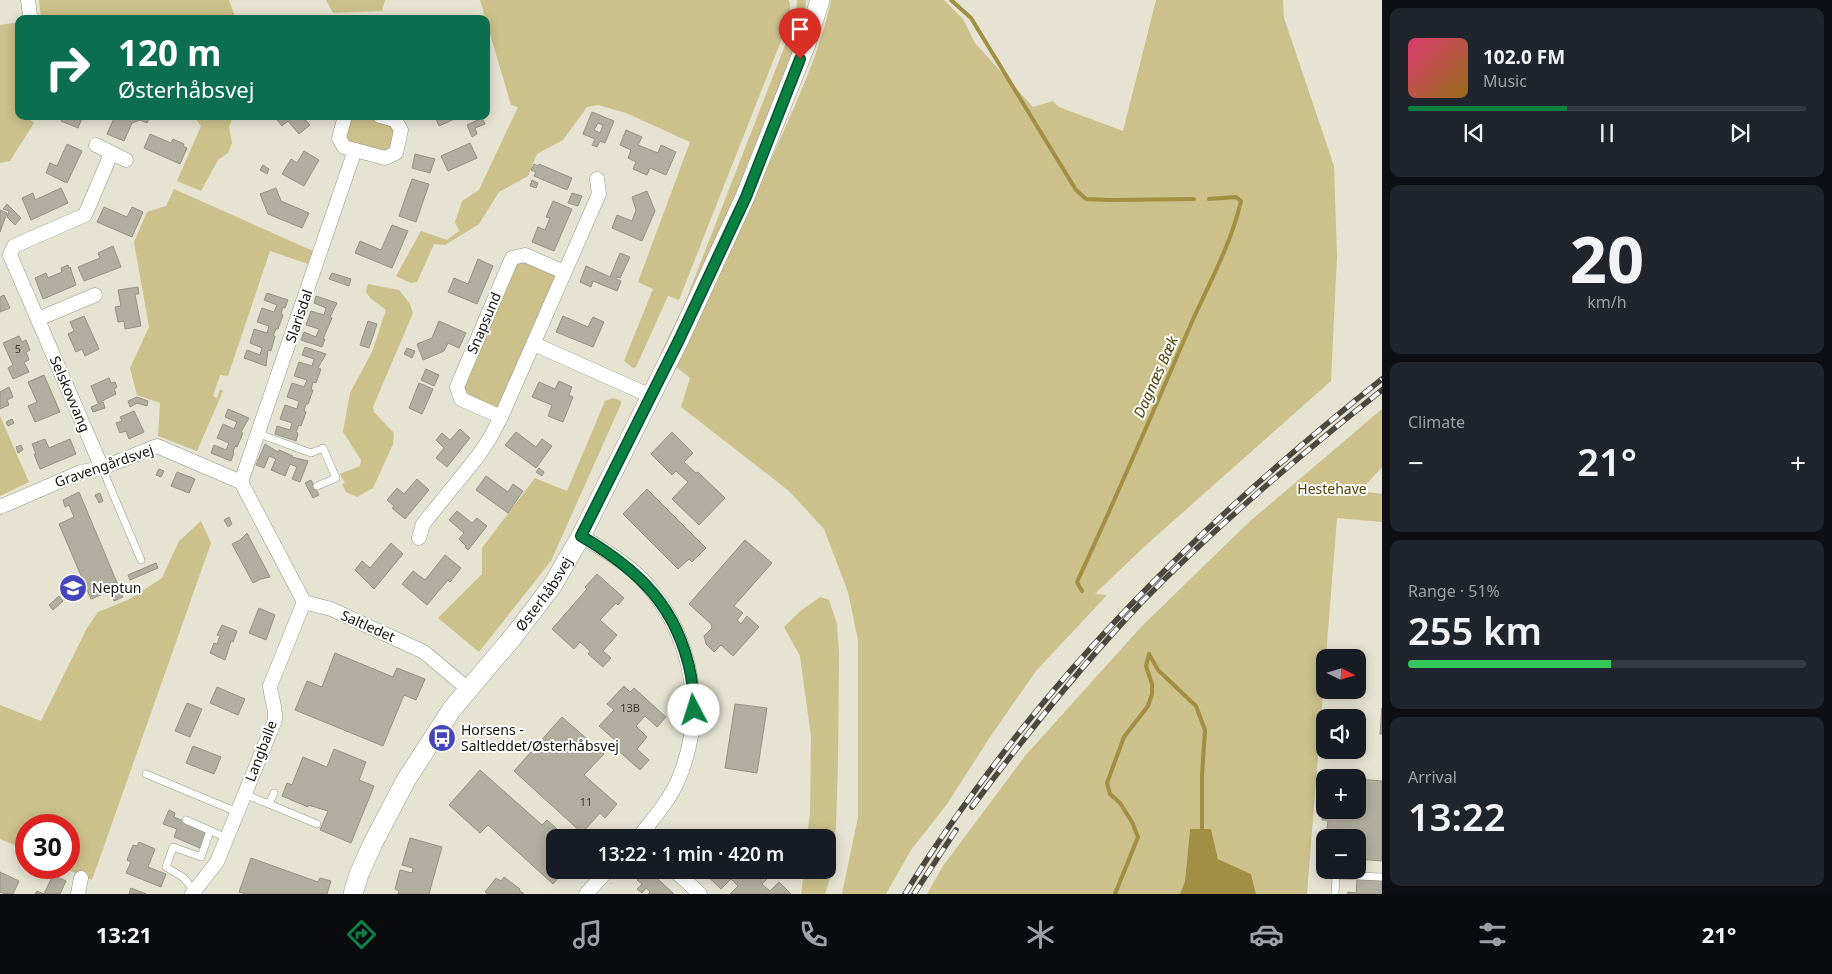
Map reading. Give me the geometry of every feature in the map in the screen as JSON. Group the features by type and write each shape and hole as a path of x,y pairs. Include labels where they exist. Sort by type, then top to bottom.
{"street":[{"path":"28,0 30,15"},
{"name":"Østerhåbsvej","path":"353,894 359,874 373,843 406,780 452,709 542,600 581,536 679,340 746,197 803,52 820,0"},
{"path":"344,120 339,138 344,147 385,158 396,153 401,130 395,120"},
{"path":"96,145 126,160"},
{"name":"Slarisdal","path":"241,482 355,150"},
{"name":"Selskovvang","path":"102,468 10,255 14,246 85,215 111,154"},
{"path":"419,538 423,524 478,456 501,417 599,194 597,179"},
{"name":"Snapsund","path":"501,417 461,399 457,388 485,320 512,258 525,255 564,272"},
{"path":"38,319 94,295"},
{"path":"534,344 651,396"},
{"name":"Gravengårdsvej","path":"0,507 81,472 102,468 157,446 241,482"},
{"path":"241,482 304,602"},
{"path":"581,536 620,561 647,584 668,612 683,644 691,676 694,710 690,746 679,779 659,812 645,829"},
{"name":"Saltledet","path":"304,602 331,609 424,652 468,689"},
{"name":"Langballe","path":"193,893 217,862 275,720 276,710 270,686 304,602"},
{"path":"78,894 81,878"},
{"path":"586,894 600,879"},
{"path":"684,879 700,894"}],"lane":[{"path":"259,434 310,454 323,448 336,478 317,486"},
{"path":"102,468 141,560"},
{"path":"146,774 237,812"},
{"path":"269,804 274,793"},
{"path":"244,794 317,824"},
{"path":"186,820 227,838"},
{"path":"193,893 184,878 166,867 173,847 201,857 210,831"},
{"path":"1335,894 1336,875 1382,877"}],"green space":[{"path":"39,0 229,0 235,15 41,15"},
{"path":"326,0 385,0 382,11 333,13"},
{"path":"480,0 788,0 790,3 790,18 679,300 668,296 636,367 633,368 624,361 653,289 638,282 690,142 626,113 598,105 587,107 563,140 537,154 528,176 499,192 479,224 445,245 434,244 417,282 411,283 396,276 421,231 447,240 459,231 455,222 462,201 479,190 518,107 511,105 490,34 490,15 484,15"},
{"path":"797,0 806,0 807,20 767,128 687,309 658,359 684,305 796,17"},
{"path":"831,0 944,0 963,19 975,43 1033,107 1053,101 1059,107 1123,131 1156,0 1283,0 1284,18 1334,166 1337,256 1331,381 1145,546 1095,594 1107,595 1036,671 990,737 947,804 911,850 886,894 842,894 858,817 858,640 848,592 824,529 789,491 681,407 690,378 676,367 799,97 821,39"},
{"path":"15,23 15,120 31,120 34,123 10,161 0,163 0,25"},
{"path":"197,120 232,120 229,127 232,143 228,153 218,160 201,191 177,181 201,126"},
{"path":"350,120 375,120 393,125 396,130 391,149 386,151 347,142 345,138"},
{"path":"174,189 313,251 308,264 270,251 228,376 220,375 213,396 217,398 220,389 223,391 197,451 158,436 160,403 137,395 130,368 149,327 134,242 147,212 166,206"},
{"path":"517,260 555,271 558,278 501,406 495,409 463,395 460,389"},
{"path":"368,284 399,290 410,304 413,313 373,407 374,412 394,433 393,444 373,488 357,497 346,492 342,484 345,483 340,474 360,466 361,460 343,432 350,393 372,352 386,310 370,298 366,292"},
{"path":"613,398 621,401 621,404 551,561 479,652 438,618 482,574 482,548 535,478 567,491 605,401"},
{"name":"Hestehave","path":"1382,409 1382,467 1360,491 1382,494 1382,522 1337,518 1327,649 1316,649 1316,699 1323,699 1322,709 1316,709 1316,759 1318,759 1307,894 1256,894 1251,874 1218,859 1211,829 1190,829 1185,881 1180,894 927,894 943,866 1025,756 1141,627 1248,523"},
{"path":"0,416 29,482 0,496"},
{"path":"201,521 211,543 92,880 80,875 80,814 15,814 15,845 0,839 0,705 41,721 87,628 98,612 130,599 162,578 179,541"},
{"path":"820,597 829,600 837,624 839,654 836,829 808,829 811,737 800,656 784,627 799,612"},
{"path":"803,879 829,879 825,894 801,894"}],"shaded area":[{"path":"1190,829 1211,829 1218,859 1251,874 1256,894 1180,894 1185,881"}],"building":[{"path":"592,112 614,121 605,143 600,141 597,147 592,145 595,139 583,134","holes":["598,123 603,125 600,133 594,130"]},
{"path":"62,120 81,120 78,128"},
{"path":"113,120 140,120 132,123 124,141 107,134"},
{"path":"277,120 306,120 310,125 299,134 288,121 282,126"},
{"path":"437,120 452,120 439,126"},
{"path":"478,120 483,120 485,124 475,128 477,134 472,137 467,125"},
{"path":"626,130 642,137 638,145 658,153 661,145 676,152 666,175 650,168 647,175 633,169 636,162 628,158 631,150 620,145"},
{"path":"150,134 171,143 173,139 184,144 183,146 187,148 180,164 144,148"},
{"path":"470,143 477,158 448,171 441,156"},
{"path":"67,144 82,151 67,183 46,173 50,163 57,166"},
{"path":"304,151 319,160 304,186 282,174 291,159 297,163"},
{"path":"415,154 435,159 430,173 412,168"},
{"path":"534,164 538,166 539,164 572,178 567,190 534,176 536,172 531,170"},
{"path":"263,165 269,169 267,174 260,170"},
{"path":"412,179 429,184 416,222 399,216"},
{"path":"532,180 538,183 536,188 530,186"},
{"path":"61,188 68,203 31,220 22,198 33,193 35,200"},
{"path":"276,188 281,201 309,213 302,228 268,214 260,194"},
{"path":"647,191 655,211 642,241 612,228 617,215 632,221 636,210 632,197"},
{"path":"572,193 582,196 578,206 568,203"},
{"path":"553,201 572,209 554,251 532,242 538,227 545,230 550,218 546,217"},
{"path":"7,204 21,218 15,225 7,217 9,211 3,209"},
{"path":"104,207 127,217 132,207 143,212 132,237 97,222"},
{"path":"0,210 7,213 0,232"},
{"path":"392,225 408,231 392,268 355,253 360,241 381,250"},
{"path":"113,246 121,267 84,281 78,267 100,258 98,253"},
{"path":"620,253 630,257 620,278 617,277 616,279 621,281 617,291 593,281 591,287 580,282 586,266 610,277"},
{"path":"478,259 493,266 477,304 448,292 454,278 468,284"},
{"path":"68,265 76,285 43,299 35,278 46,273 48,278 62,272 61,268"},
{"path":"332,273 351,279 349,286 329,279"},
{"path":"138,287 139,294 135,294 141,326 125,329 124,321 118,322 115,307 121,306 118,290"},
{"path":"267,293 288,300 285,308 283,307 281,314 283,315 278,329 276,329 273,336 275,336 271,351 268,350 266,366 244,358 247,350 260,355 262,348 250,343 254,329 267,333 269,326 257,322 262,308 274,312 277,305 264,300"},
{"path":"4,295 10,308 0,312 0,297"},
{"path":"316,296 337,303 330,317 332,318 323,339 325,339 322,347 301,340 304,332 316,337 319,329 306,325 311,311 324,315 326,308 314,303"},
{"path":"84,316 99,349 85,356 82,349 76,352 68,334 74,331 70,322"},
{"path":"563,316 588,327 593,317 604,322 593,347 556,332"},
{"path":"368,321 377,324 369,348 360,345"},
{"path":"439,321 466,333 459,348 448,343 444,351 423,360 417,344 432,338"},
{"path":"19,336 22,342 26,340 30,350 26,352 29,360 24,362 29,372 13,379 8,368 13,365 3,343"},
{"path":"305,347 326,354 318,368 321,369 316,383 313,382 311,390 313,390 304,411 306,412 301,426 299,425 296,432 298,433 296,441 275,434 277,426 290,430 292,423 280,419 285,405 297,409 299,401 287,397 292,383 304,387 307,380 294,376 299,362 312,366 314,359 302,355"},
{"path":"407,348 415,351 412,358 404,354"},
{"path":"426,369 439,375 434,386 421,380"},
{"path":"44,375 60,412 35,422 28,406 37,402 28,382"},
{"path":"109,378 111,383 115,382 117,387 114,389 116,394 98,403 91,386"},
{"path":"559,381 572,387 569,395 573,397 563,422 548,416 552,405 532,397 539,382 555,389"},
{"path":"419,383 433,389 422,414 409,408"},
{"path":"9,387 13,397 7,400 9,405 0,409 0,392"},
{"path":"137,397 148,401 147,406 137,403 130,407 128,401"},
{"path":"103,402 105,408 93,412 91,407"},
{"path":"228,409 249,418 241,432 243,433 237,447 235,446 231,461 211,453 214,445 226,450 229,443 217,438 223,424 234,429 237,422 225,417"},
{"path":"134,411 144,432 129,439 126,431 120,433 116,423 122,421 120,417"},
{"path":"12,419 14,423 8,426 6,422"},
{"path":"460,429 470,438 447,467 436,458 444,448 436,440 442,433 450,440"},
{"path":"516,432 536,447 542,439 552,446 536,468 505,445"},
{"path":"672,432 693,453 684,462 696,473 698,472 725,498 699,525 672,499 688,482 676,471 672,475 651,454"},
{"path":"45,439 49,448 70,439 76,454 40,469 32,444"},
{"path":"265,444 278,452 279,450 292,457 308,461 300,482 292,479 297,467 290,464 285,476 271,470 276,459 269,456 264,468 256,465"},
{"path":"21,445 23,450 18,453 16,447"},
{"path":"539,468 544,472 542,476 536,472"},
{"path":"159,469 164,471 161,477 156,475"},
{"path":"177,472 195,479 189,493 171,486"},
{"path":"486,476 508,492 513,484 523,491 508,513 476,490"},
{"path":"417,479 429,490 405,519 392,508 394,506 387,500 397,488 404,494"},
{"path":"311,480 319,495 313,498 305,483"},
{"path":"647,489 706,548 692,562 689,559 678,569 623,514"},
{"path":"79,492 123,597 114,601 110,591 91,599 59,524 74,517 69,505 65,507 63,500"},
{"path":"100,493 103,501 99,503 95,495"},
{"path":"457,511 472,523 477,518 487,526 468,550 459,539 464,533 449,520"},
{"path":"229,517 232,524 228,527 224,520"},
{"path":"247,533 270,577 253,583 232,544 240,540"},
{"path":"745,540 772,563 734,606 743,613 737,620 741,624 747,616 759,627 733,656 721,645 714,652 706,644 704,636 712,628 711,624 689,604"},
{"path":"391,543 403,554 374,589 355,570 362,561 370,568"},
{"path":"445,555 461,568 427,605 402,584 413,571 425,580"},
{"path":"156,563 158,568 130,580 128,575"},
{"path":"597,574 624,598 618,605 616,603 600,620 617,635 603,651 611,658 603,667 588,654 590,651 580,642 574,649 552,629 587,589 585,587"},
{"path":"59,596 63,601 53,610 49,605"},
{"path":"259,608 275,615 266,640 249,633"},
{"path":"222,625 237,631 233,642 231,641 225,660 210,653 214,643 217,644 220,636 217,635"},
{"path":"335,653 393,677 397,668 425,679 416,700 404,695 383,746 295,710 307,681 322,687"},
{"path":"624,686 630,692 634,688 666,717 657,727 645,716 636,726 647,737 637,749 649,760 640,770 613,746 617,742 599,726 614,710 607,704"},
{"path":"217,687 245,699 238,715 210,703"},
{"path":"187,703 202,709 190,737 175,731"},
{"path":"735,704 767,708 757,773 725,768"},
{"path":"1382,708 1382,734 1380,734"},
{"path":"562,717 604,754 584,775 617,804 605,818 600,813 586,829 578,829 514,771"},
{"path":"193,746 221,757 214,774 186,763"},
{"path":"334,749 366,762 359,780 374,786 351,843 320,830 328,811 308,805 308,807 282,796 287,783 292,785 303,757 327,767"},
{"path":"480,770 542,825 547,820 557,829 546,829 546,878 488,825 480,833 449,805"},
{"path":"1366,780 1382,781 1382,861 1366,860 1366,829 1327,829 1328,820 1322,820 1366,819"},
{"path":"169,810 175,813 174,817 207,831 200,848 174,837 177,829 163,824"},
{"path":"410,838 442,847 429,894 398,894 399,891 395,889 400,870 412,873 413,868 402,865"},
{"path":"139,842 155,849 148,867 166,874 161,887 126,873 131,862 127,860 133,845 137,846"},
{"path":"251,858 318,882 320,878 331,881 327,894 246,894 239,892"},
{"path":"0,872 19,881 13,894 0,892"},
{"path":"504,877 524,894 488,894 485,892 496,878 501,881"},
{"path":"51,879 66,881 60,894 44,894"},
{"path":"547,879 557,879 553,884"},
{"path":"658,879 674,894 648,894 650,892 646,888 642,893 637,889 642,884 637,880"},
{"path":"710,879 731,879 721,889"},
{"path":"731,879 767,879 762,884 770,891 779,882 791,894 730,894 738,886"},
{"path":"1357,879 1382,881 1382,894 1347,894 1348,892 1356,893"},
{"path":"131,888 146,894 129,894"}],"waterway":[{"name":"Dagnæs Bæk","path":"951,0 971,18 1076,190 1086,199 1194,199"},
{"name":"Dagnæs Bæk","path":"1082,591 1077,582 1232,233 1241,201 1236,197 1209,199"},
{"name":"Dagnæs Bæk","path":"1149,654 1158,670 1196,706 1205,730 1202,776 1202,829"},
{"path":"1115,894 1138,837 1132,822 1120,803 1110,794 1107,783 1124,737 1148,706 1152,694 1152,684 1146,666 1149,654"}],"railway":[{"path":"905,894 945,832 1031,717 1123,613 1222,515 1382,379"},
{"path":"972,807 1012,754 1096,652 1169,574 1258,493 1382,390"},
{"path":"914,894 956,830"}],"place":[{"name":"Neptun","path":"73,588"},
{"name":"Horsens - Saltleddet/Østerhåbsvej","path":"442,738"}],"route":[{"path":"694,710 691,676 683,644 668,612 647,584 620,561 581,536 679,340 746,197 800,59"}]}
